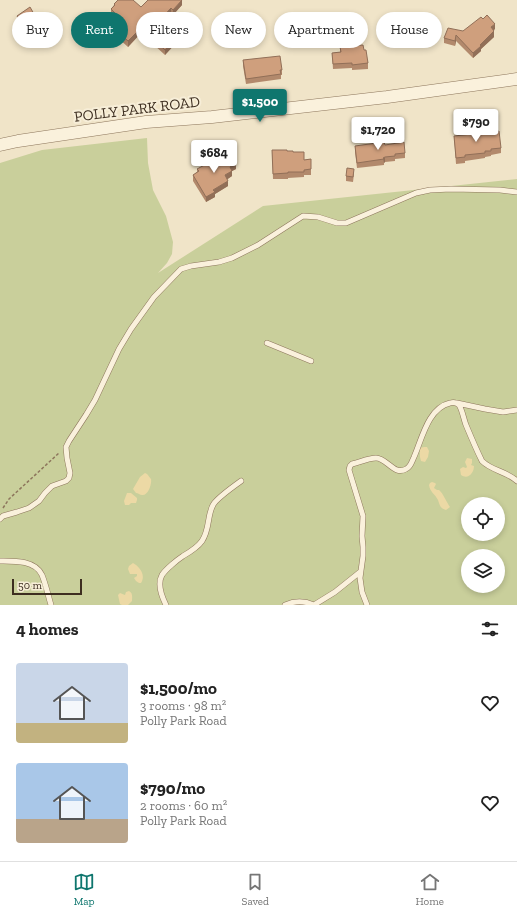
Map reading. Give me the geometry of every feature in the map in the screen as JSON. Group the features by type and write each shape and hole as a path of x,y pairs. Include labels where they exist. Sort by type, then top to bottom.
{"street":[{"name":"POLLY PARK ROAD","path":"0,145 146,122 212,117 382,98 517,79"}],"lane":[{"path":"0,519 3,516 29,508 39,501 52,486 66,481 69,478 70,473 66,447 89,410 119,349 131,329 154,297 181,269 232,258 258,245 303,216 318,217 330,222 346,223 416,193 430,190 500,190 517,192"},
{"path":"267,343 311,361"},
{"path":"367,605 361,587 360,578 363,556 363,516 349,470 350,466 352,464 376,458 384,461 394,469 407,469 411,464 424,431 433,415 443,406 452,402 503,412 517,410"},
{"path":"456,402 459,405 482,461 493,469 508,474 517,480"},
{"path":"166,605 161,593 162,576 175,563 198,546 208,530 214,503 240,481"},
{"path":"0,561 21,562 34,566 41,574 51,605"},
{"path":"284,605 297,602 307,602 314,605 335,592 360,572"}],"path":[{"path":"2,511 9,499 66,447"}],"green space":[{"path":"147,138 148,163 153,190 166,216 173,242 172,254 167,263 158,273 263,206 517,179 517,605 0,605 0,163 42,150"}],"sand":[{"path":"427,447 429,451 425,462 421,461 420,457 420,448"},
{"path":"467,458 472,459 471,465 474,466 474,469 470,475 466,477 461,475 460,469 467,467 465,462"},
{"path":"145,473 151,479 151,484 148,492 141,495 136,493 133,489 140,477"},
{"path":"432,482 436,484 434,488 440,491 450,507 446,510 440,506 437,498 430,489 429,485"},
{"path":"127,493 131,493 137,498 136,503 125,505 124,501"},
{"path":"133,563 143,574 141,583 136,581 134,578 137,574 130,574 128,569"},
{"path":"129,591 132,594 132,601 128,605 120,604 118,595 120,593 125,595 126,592"}],"building":[{"path":"118,0 133,0 141,7 148,0 182,0 173,10 171,8 167,12 136,12 136,33 128,41 128,12 114,12 111,9 115,5 114,4"},
{"path":"30,7 33,12 23,12"},
{"path":"487,15 495,24 491,27 494,31 473,53 456,35 455,41 444,38 448,28 463,31 481,17 483,19"},
{"path":"340,48 364,48 364,50 366,50 368,63 352,65 352,63 333,64 332,53 341,52"},
{"path":"280,56 282,70 280,70 281,74 246,79 243,60"},
{"path":"499,131 501,148 491,149 491,151 485,151 485,153 465,155 465,157 456,158 454,136"},
{"path":"384,142 385,145 404,142 405,153 395,154 395,156 385,157 383,158 384,159 357,163 355,146"},
{"path":"272,150 304,152 304,160 311,159 311,169 304,170 304,172 273,174"},
{"path":"229,152 236,163 230,167 232,171 225,175 228,181 213,190 215,192 206,197 193,175 199,171 197,169"},
{"path":"347,168 354,169 353,177 346,176"}]}
